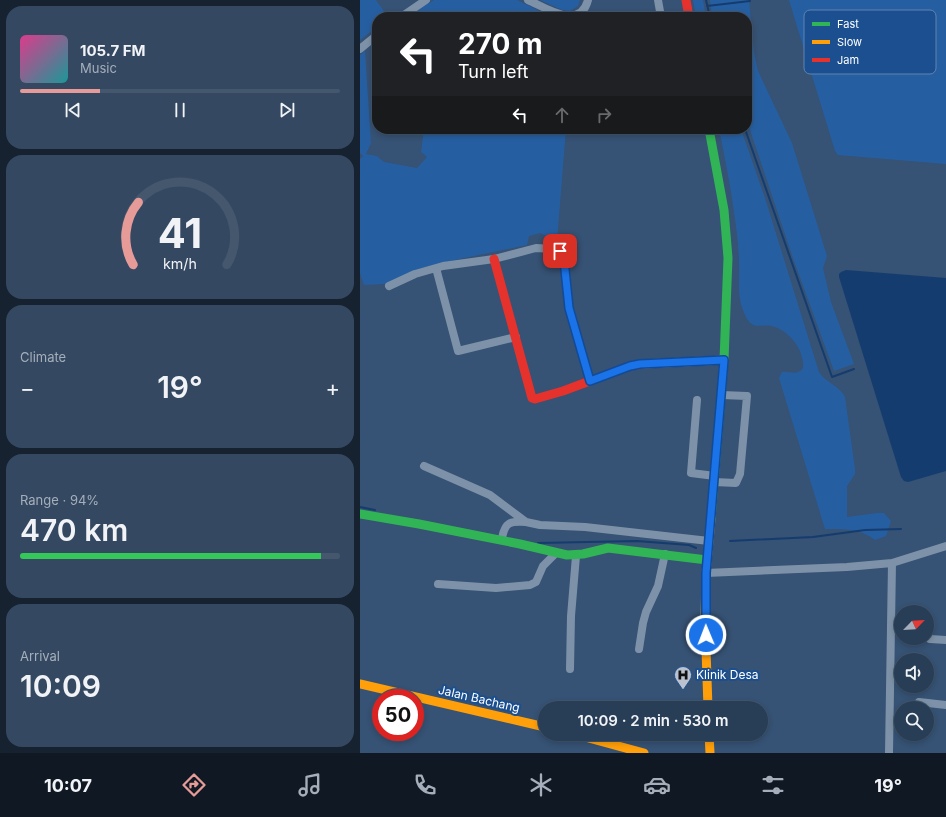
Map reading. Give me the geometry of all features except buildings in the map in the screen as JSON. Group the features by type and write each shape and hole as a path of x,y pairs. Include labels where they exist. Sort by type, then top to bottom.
{"street":[{"path":"408,12 426,0"},
{"path":"528,0 554,12"},
{"path":"582,12 588,0"},
{"path":"658,0 660,12"},
{"path":"686,0 688,12"},
{"path":"360,49 372,40"},
{"path":"708,701 705,620 706,573 722,395 728,252 724,210 711,134"},
{"path":"389,286 415,274 436,268 494,259 536,248 556,249 563,255 569,308 590,381"},
{"path":"494,259 532,398 539,399 630,366 649,363 724,360"},
{"path":"436,268 458,351 516,337"},
{"path":"697,400 691,473 736,483 740,474 746,396 722,395"},
{"path":"424,466 490,495 526,522"},
{"path":"360,514 503,536 556,553 576,556 608,548 707,560"},
{"path":"503,536 504,527 511,523 526,522 540,525 592,528 709,541"},
{"path":"706,573 847,567 892,563 946,546"},
{"path":"438,584 496,588 530,585 536,582 543,566 556,553"},
{"path":"639,649 646,612 658,586 666,554"},
{"path":"570,669 571,616 576,556"},
{"path":"889,753 892,563"},
{"path":"934,639 946,640"},
{"name":"Jalan Bachang","path":"360,684 538,725"},
{"path":"934,704 946,705"},
{"path":"600,741 644,753"},
{"path":"709,741 710,753"}],"shaded area":[{"path":"360,0 376,0 384,12 372,12 372,31 360,40"},
{"path":"434,0 517,0 542,12 415,12"},
{"path":"540,0 580,0 578,6 570,11 562,10"},
{"path":"693,0 703,0 705,12 695,12"},
{"path":"710,0 749,0 750,12 711,12"},
{"path":"789,0 946,0 946,164 838,155 835,151 812,74 936,74 936,10 804,10 804,49"},
{"path":"752,31 758,71 792,143 827,256 823,268 831,302 854,364 834,371 794,261 751,134"},
{"path":"365,51 371,143 366,154 377,156 384,162 417,168 427,157 421,152 423,134 566,134 557,241 540,233 529,236 527,245 440,263 415,270 384,284 364,285 360,273 360,159 363,156 360,153 360,55"},
{"path":"720,134 743,134 765,198 819,372 825,379 840,390 845,397 855,469 855,474 847,486 847,517 884,513 891,521 886,536 875,540 857,531 845,529 825,529 779,378 782,372 796,373 802,370 803,365 801,353 792,339 780,329 766,325 759,326 752,324 749,322 743,310 739,291 739,258 730,185"},
{"path":"846,270 946,278 946,471 908,482 904,481 901,477 839,277 841,272"}],"waterway":[{"path":"706,0 709,12"},
{"path":"707,6 750,1"},
{"path":"747,134 832,377 854,369"},
{"path":"360,507 375,510"},
{"path":"730,541 813,537 865,530 901,529"},
{"path":"538,543 637,541 689,545 696,548"}],"traffic: fast":[{"path":"710,134 724,210 728,258 724,360 711,519"},
{"path":"360,514 520,544 567,555 583,554 608,548 707,560"}],"traffic: slow":[{"path":"643,364 724,360"},
{"path":"708,701 705,620 706,573 711,519"},
{"path":"360,684 538,725"},
{"path":"600,741 644,753"},
{"path":"709,741 710,753"}],"traffic: jam":[{"path":"686,0 688,12"},
{"path":"494,259 532,398 535,399 563,391 630,366 643,364"}],"place":[{"name":"Klinik Desa","path":"683,690"}],"route":[{"path":"560,251 564,260 569,308 585,368 590,381 630,366 640,364 724,360 706,573 706,635"}]}
